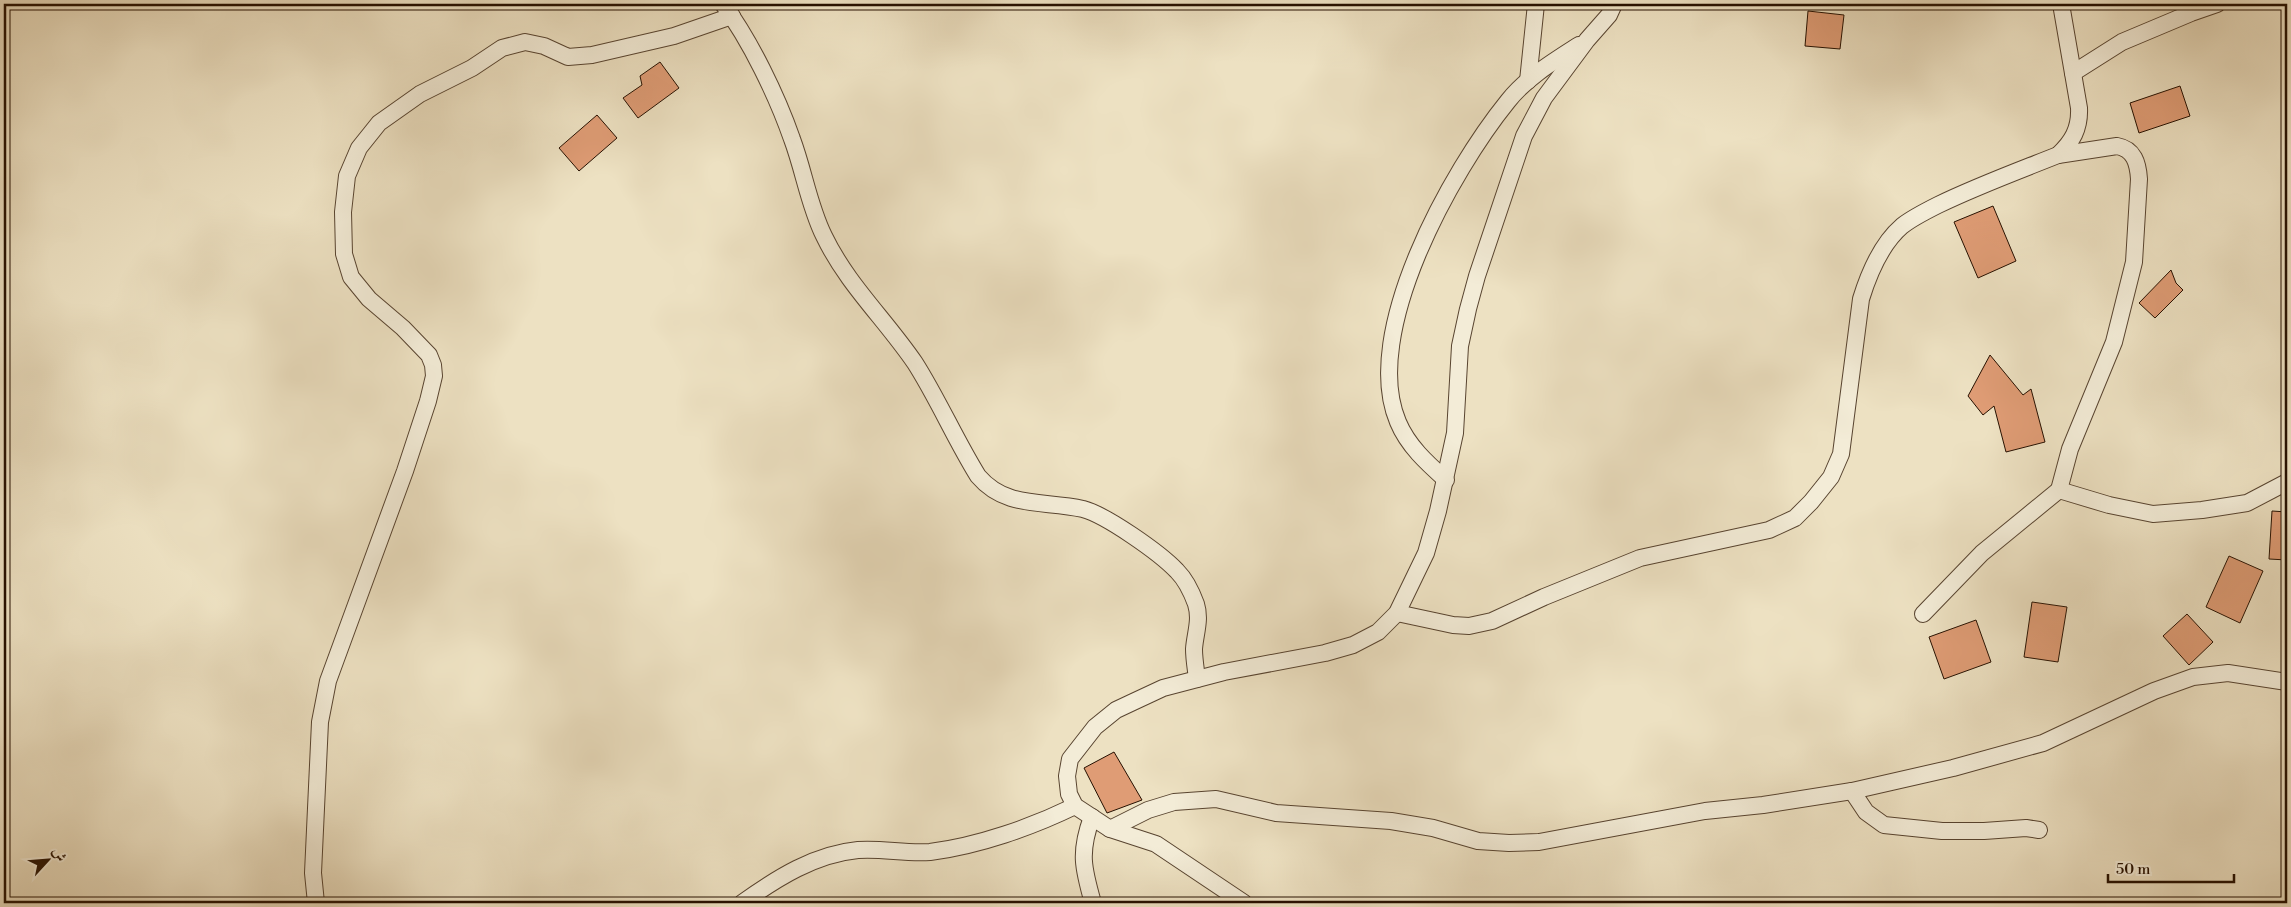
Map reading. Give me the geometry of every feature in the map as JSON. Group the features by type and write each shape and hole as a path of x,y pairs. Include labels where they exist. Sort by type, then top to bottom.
{"street":[{"path":"1528,81 1536,4"},
{"path":"1244,903 1156,844 1110,829 1075,806 1069,794 1068,776 1070,759 1095,727 1116,710 1163,688 1224,672 1325,653 1353,645 1378,632 1397,613 1426,553 1446,480 1455,433 1460,346 1477,276 1524,136 1544,98 1608,15 1614,4"},
{"path":"2058,156 2070,144 2080,119 2061,4"},
{"path":"2073,73 2122,42 2217,4"},
{"path":"316,903 313,873 320,722 328,681 405,471 428,401 434,376 433,365 429,355 403,328 368,299 351,277 344,254 343,212 347,176 360,148 379,123 420,94 472,68 502,48 525,42 544,46 568,57 592,55 674,36 728,10 757,61 792,139 814,211 834,256 850,281 914,362 978,476 988,488 1005,497 1084,509 1102,517 1162,558 1178,572 1188,585 1196,604 1198,618 1194,648 1197,680"},
{"path":"1446,480 1420,456 1398,422 1393,406 1388,371 1392,343 1414,260 1435,216 1485,132 1508,100 1528,81 1587,40"},
{"path":"1397,613 1454,625 1469,626 1492,621 1560,590 1640,558 1769,530 1795,518 1831,477 1841,454 1861,299 1867,279 1889,240 1902,226 1959,194 2058,156 2116,146 2126,148 2133,155 2138,166 2140,179 2134,262 2114,342 2070,449 2059,490 1982,553 1923,614"},
{"path":"2059,490 2109,505 2153,514 2202,510 2247,502 2287,482"},
{"path":"1110,829 1148,810 1174,802 1216,799 1276,813 1391,821 1433,828 1478,841 1539,842 1705,811 1763,805 1852,791 1953,768 2043,743 2154,690 2193,677 2228,674 2287,682"},
{"path":"1852,791 1866,812 1884,825 1942,831 2039,830"},
{"path":"742,903 795,869 828,855 859,850 930,852 1008,833 1046,821 1075,806"},
{"path":"1092,817 1084,838 1082,856 1093,903"}],"building":[{"path":"1808,11 1844,15 1840,49 1805,46"},
{"path":"660,62 679,88 638,118 623,98 642,85 640,76"},
{"path":"2180,86 2190,116 2139,133 2130,103"},
{"path":"597,115 617,138 579,171 559,148"},
{"path":"1993,206 2016,261 1978,278 1954,222"},
{"path":"2171,270 2176,283 2183,290 2155,318 2139,303"},
{"path":"1990,355 2023,395 2031,389 2045,442 2006,452 1994,406 1983,415 1968,396"},
{"path":"2272,511 2287,512 2287,560 2269,559"},
{"path":"2229,556 2263,571 2240,623 2206,607"},
{"path":"2032,602 2067,607 2058,662 2024,657"},
{"path":"2187,614 2213,642 2189,665 2163,636"},
{"path":"1976,620 1991,662 1944,679 1929,637"},
{"path":"1114,752 1142,800 1107,813 1084,768"}]}
